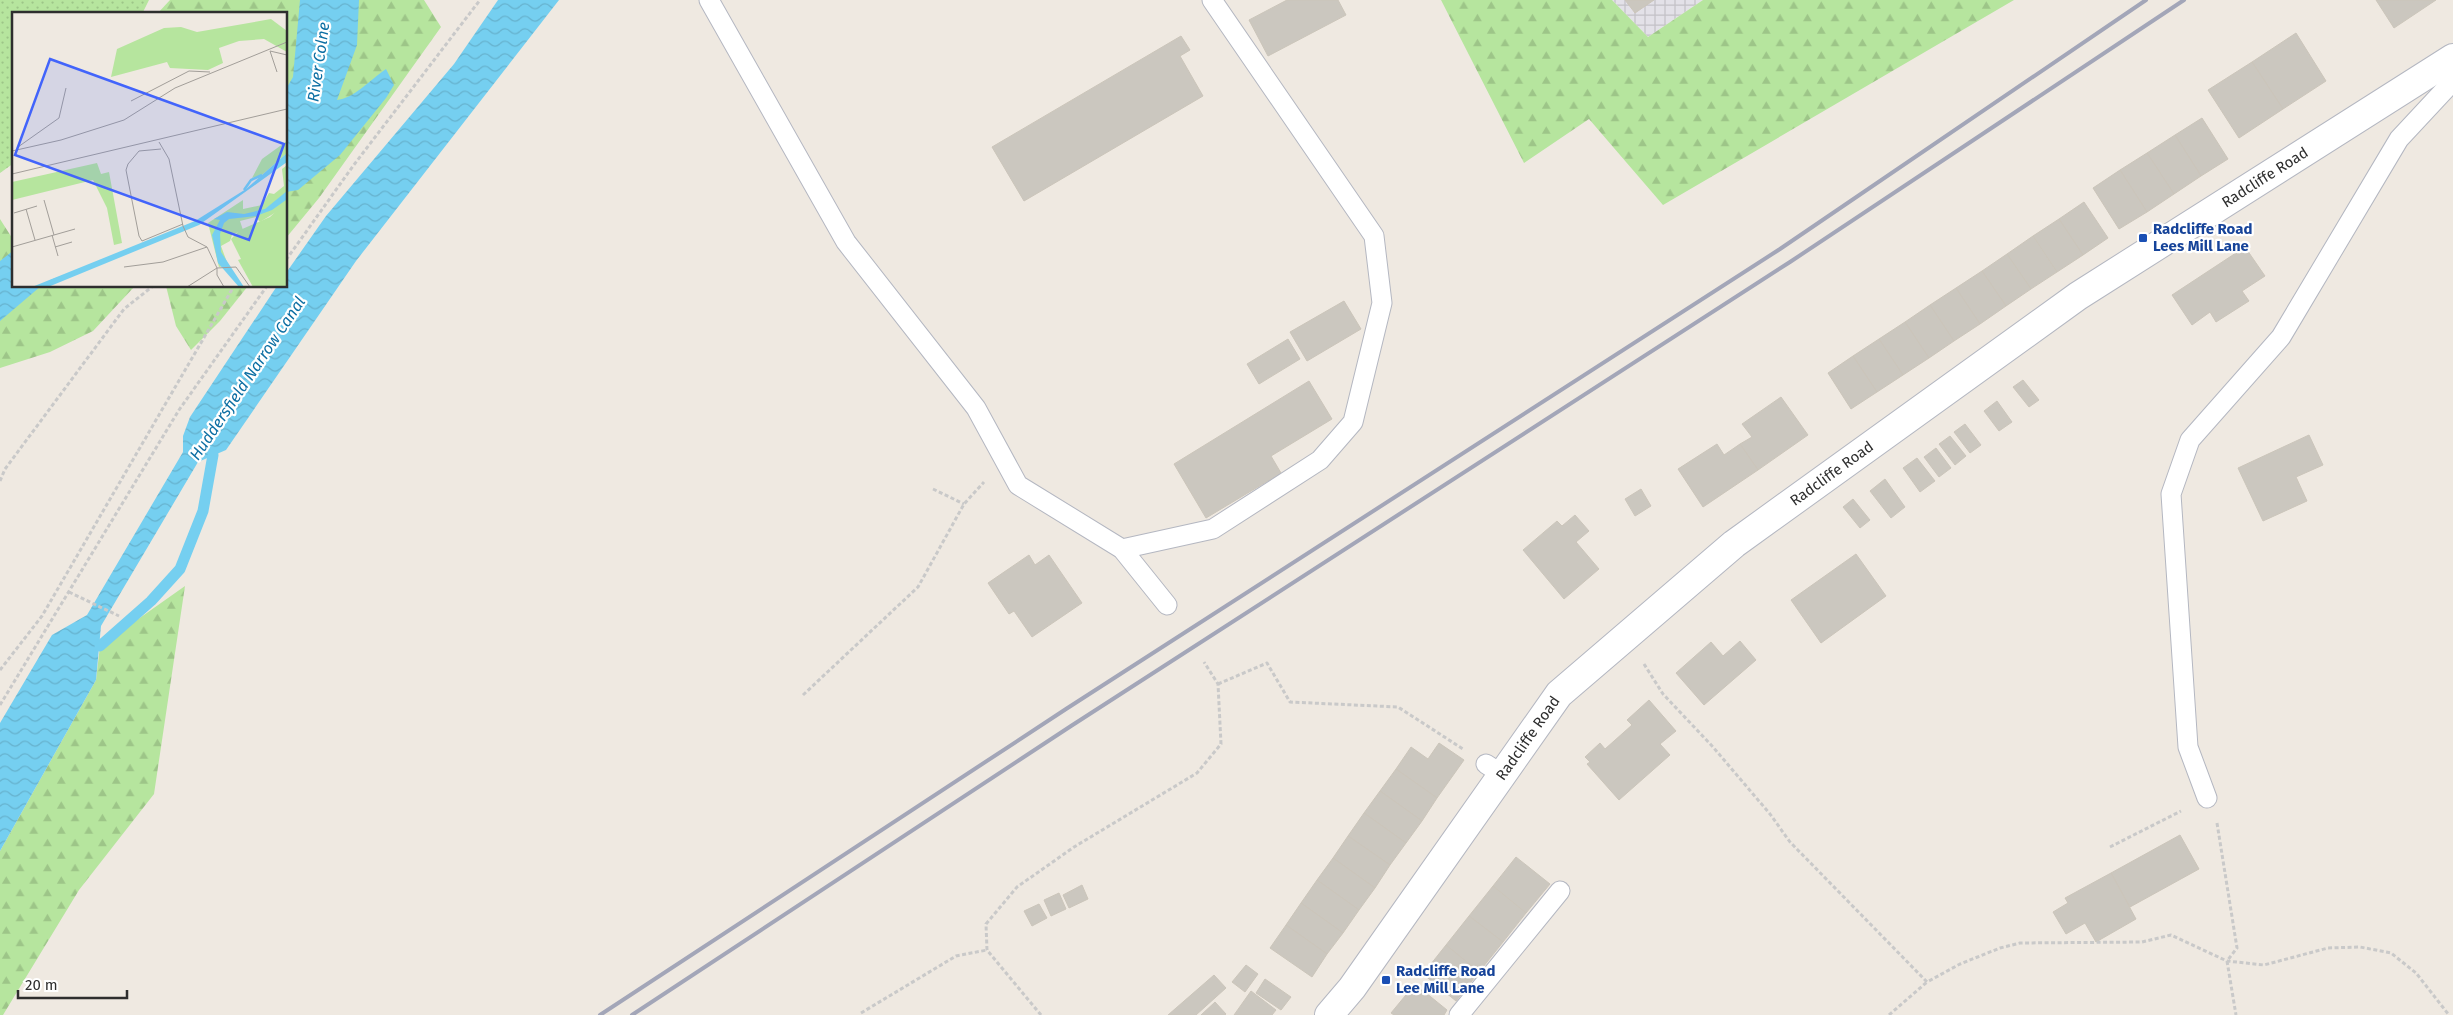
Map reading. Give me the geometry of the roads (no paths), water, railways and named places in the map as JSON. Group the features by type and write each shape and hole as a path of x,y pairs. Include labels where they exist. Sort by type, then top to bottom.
{"street":[{"name":"Radcliffe Road","path":"1329,1015 1352,988 1494,769 1559,694 1627,638 1734,544 2078,296 2453,58"}],"lane":[{"path":"709,0 846,242 976,408 1018,485 1122,549 1167,605"},
{"path":"1122,549 1213,529 1320,460 1354,422 1382,302 1374,236 1212,0"},
{"path":"2207,798 2188,746 2171,494 2190,440 2281,337 2399,139 2453,80"},
{"path":"1459,1015 1560,891"}],"water":[{"name":"River Colne","path":"300,0 359,0 357,45 337,100 356,92 386,69 394,85 386,98 340,155 298,190 288,192 288,86 293,77"},
{"name":"Huddersfield Narrow Canal","path":"498,0 559,0 356,261 226,450 198,462 101,626 96,680 0,851 0,723 52,635 87,615 183,452 183,436 190,417 276,288 288,288 288,270 326,216 454,64"},
{"path":"12,252 12,288 39,288 0,321 0,261"}],"waterway":[{"name":"Huddersfield Narrow Canal","path":"100,646 151,601 180,569 203,511 213,455"}],"railway":[{"path":"600,1015 1066,709 1780,249 2146,0"},
{"path":"632,1015 1071,726 1790,262 2184,0"}],"place":[{"name":"Radcliffe Road Lees Mill Lane","path":"2143,238"},
{"name":"Radcliffe Road Lee Mill Lane","path":"1386,980"}]}
